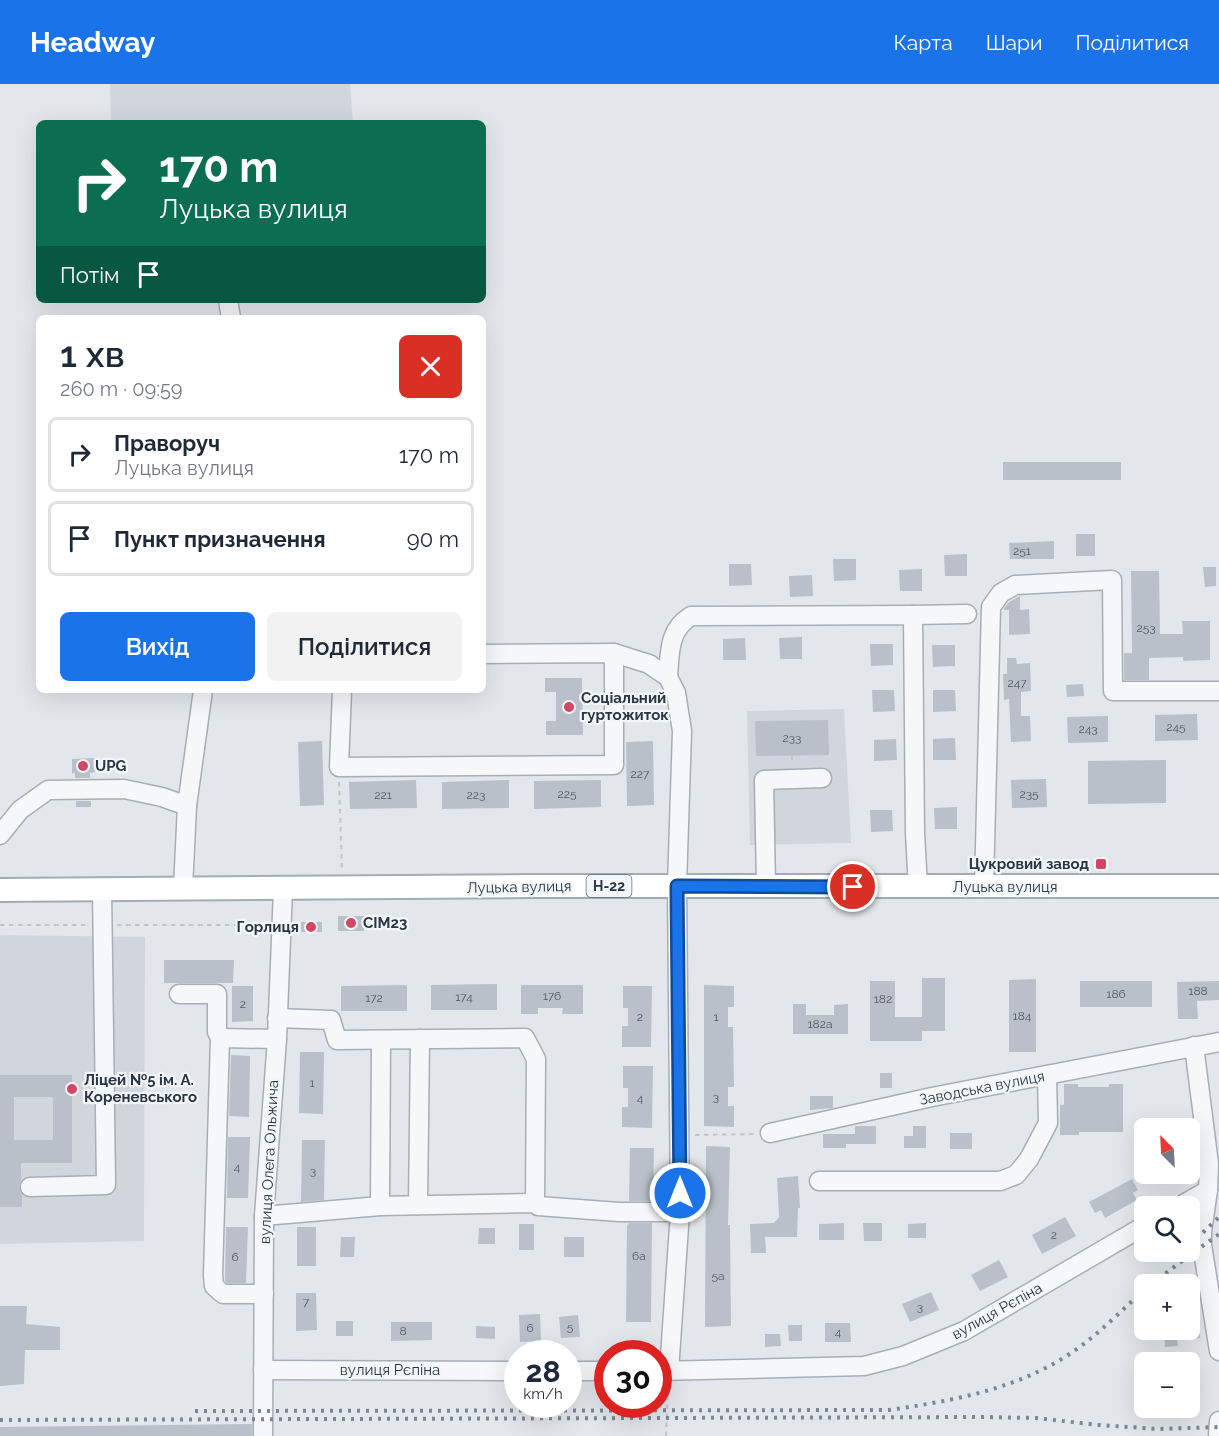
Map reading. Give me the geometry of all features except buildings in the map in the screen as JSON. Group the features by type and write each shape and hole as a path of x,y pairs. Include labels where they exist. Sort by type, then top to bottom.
{"main road":[{"name":"Луцька вулиця","path":"0,890 1219,886"}],"street":[{"path":"984,887 991,607 1000,593 1015,585 1112,580 1113,691 1219,691"},
{"path":"668,678 670,644 680,623 691,616 967,614"},
{"path":"913,615 915,833 918,887"},
{"path":"342,693 339,767 614,765 614,653"},
{"path":"486,654 614,653 649,664 668,678 676,693 682,730 677,886 680,1212 667,1340"},
{"path":"183,888 187,806 203,693"},
{"path":"766,886 764,780 822,778"},
{"path":"0,835 20,810 48,790 124,789 162,797 187,806"},
{"path":"30,1187 106,1185 102,888"},
{"name":"вулиця Олега Ольжича","path":"263,1436 264,1216 277,1039 283,889"},
{"path":"178,994 218,994 217,1032 220,1038 214,1287 224,1294 264,1294"},
{"path":"277,1018 331,1020 338,1040 525,1038 536,1059 535,1203"},
{"path":"220,1038 277,1039"},
{"path":"418,1205 420,1039"},
{"path":"380,1206 381,1040"},
{"name":"Заводська вулиця","path":"770,1133 932,1097 1219,1042"},
{"path":"1194,1046 1212,1127 1202,1245 1219,1351"},
{"path":"819,1181 1000,1181 1016,1175 1029,1159 1048,1122 1047,1075"},
{"path":"1198,1196 1208,1190"},
{"path":"264,1216 380,1206 535,1203 538,1206 619,1212 680,1212"},
{"name":"вулиця Рєпіна","path":"672,1371 864,1366 903,1356 964,1332 1134,1233"},
{"name":"вулиця Рєпіна","path":"263,1370 504,1371"},
{"path":"1218,1436 1219,1421"}],"path":[{"path":"339,767 342,889"},
{"path":"0,925 282,925"},
{"path":"680,1135 739,1136 770,1133"},
{"path":"665,1418 666,1436"}],"shaded area":[{"path":"110,84 350,84 353,120 111,120"},
{"path":"844,709 851,843 750,845 747,711"},
{"name":"Ліцей №5 ім. А. Кореневського","path":"0,935 145,937 144,1241 0,1244"}],"railway":[{"path":"1200,1235 1219,1217"},
{"path":"1165,1274 1219,1234"},
{"path":"195,1411 889,1410 959,1398 1026,1377 1068,1355 1108,1324 1134,1299"},
{"path":"0,1420 984,1417 1036,1418 1158,1429 1219,1427"}],"place":[{"name":"Соціальний гуртожиток","path":"569,707"},
{"name":"UPG","path":"83,766"},
{"name":"Цукровий завод","path":"1101,864"},
{"name":"СІМ23","path":"351,923"},
{"name":"Горлиця","path":"311,927"},
{"name":"Ліцей №5 ім. А. Кореневського","path":"72,1089"}],"route":[{"path":"680,1193 677,886 853,887"}]}
